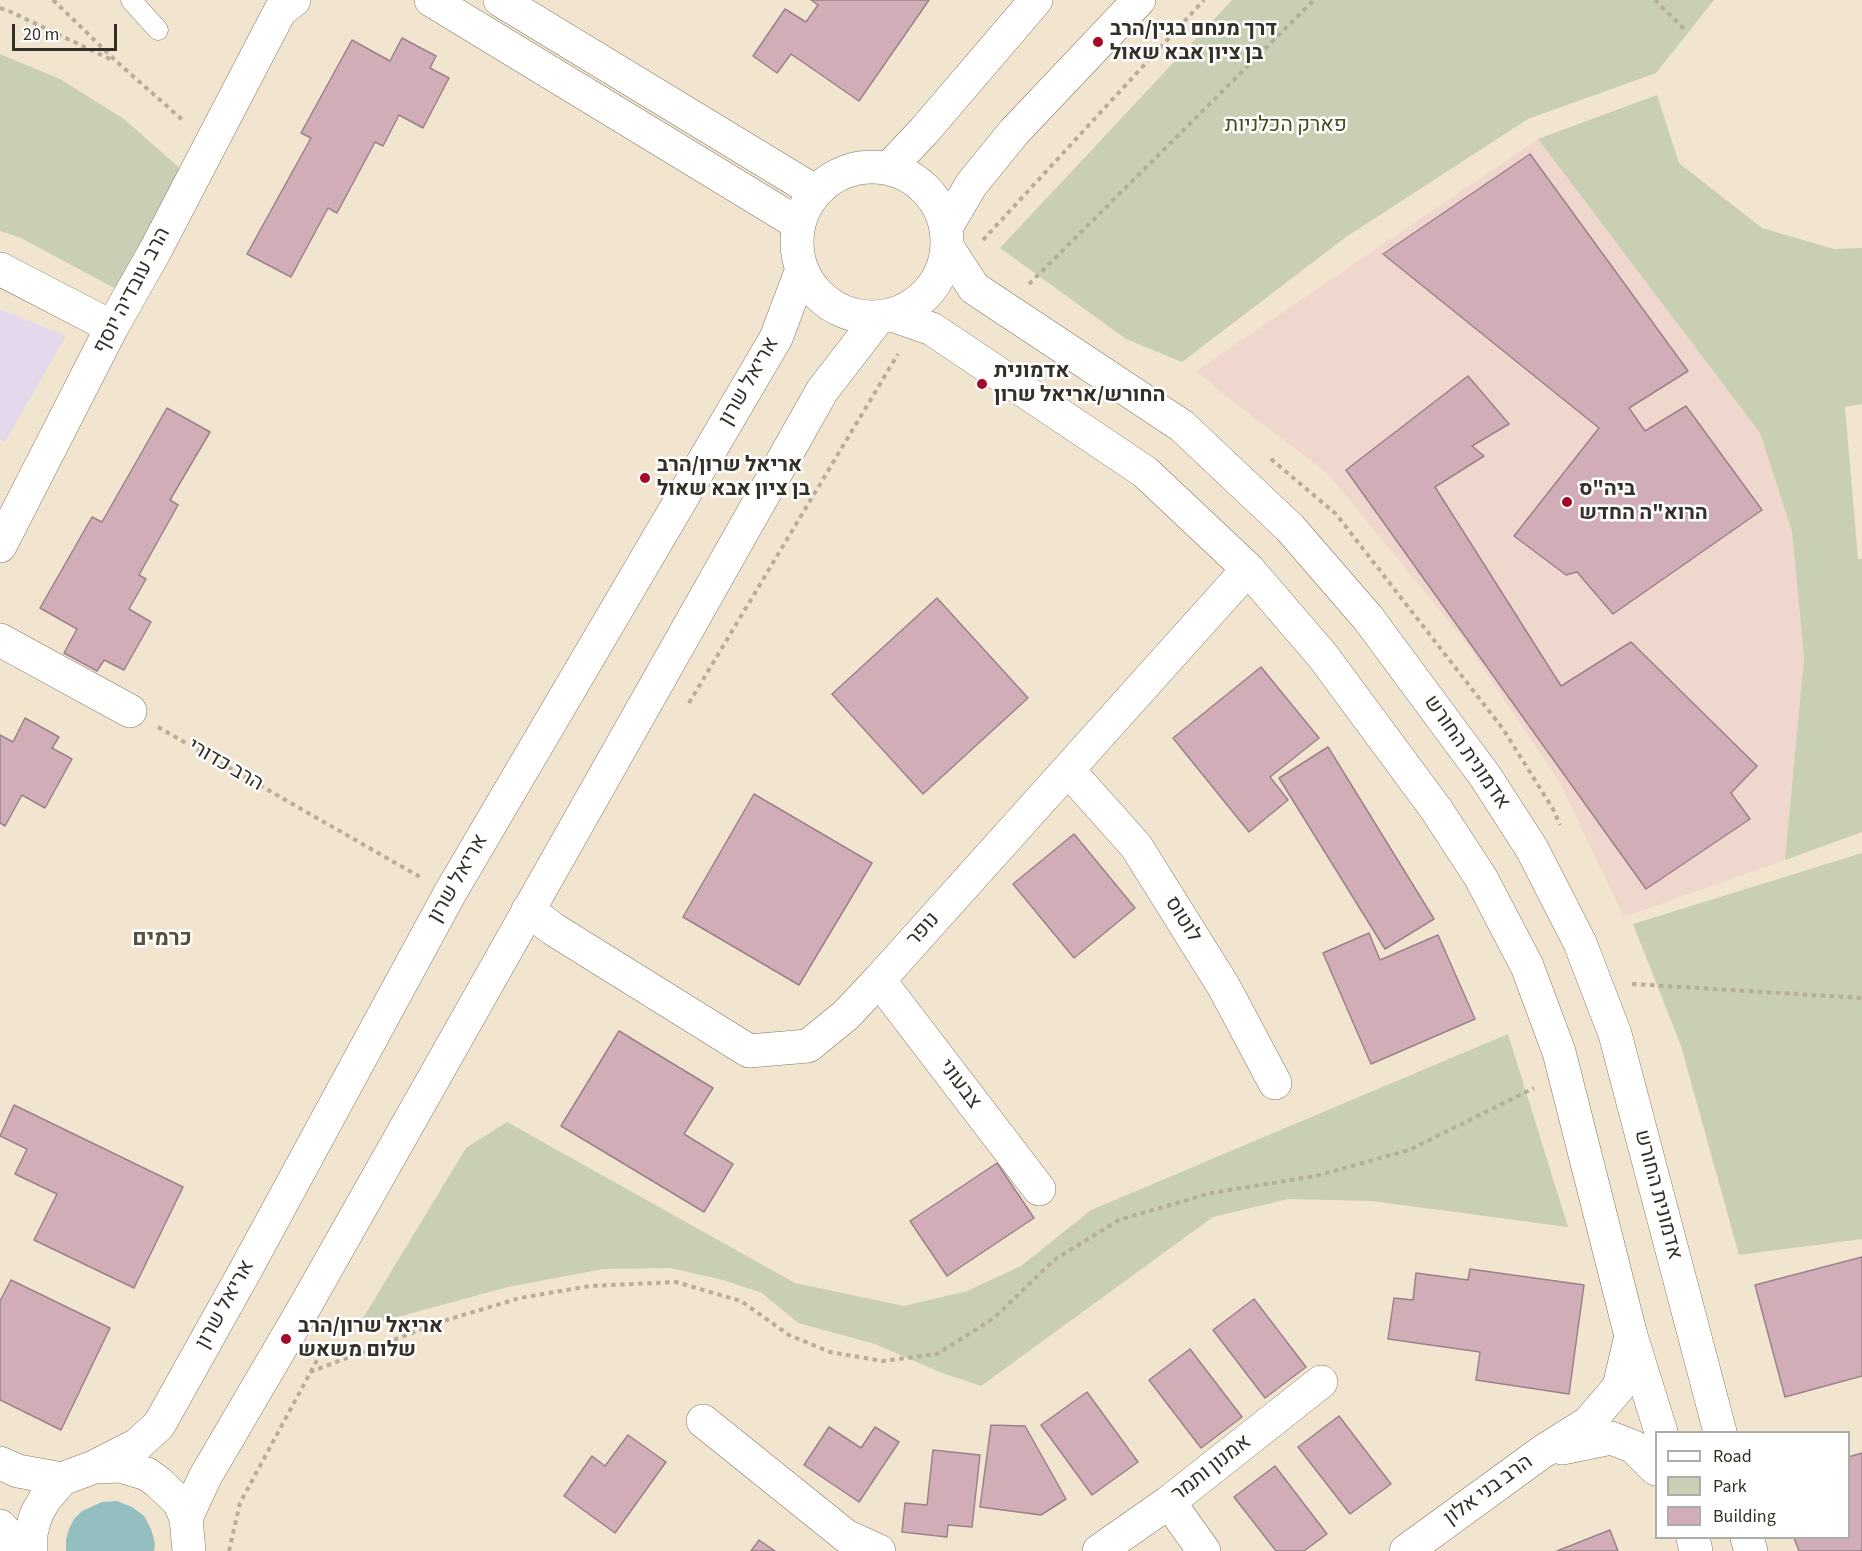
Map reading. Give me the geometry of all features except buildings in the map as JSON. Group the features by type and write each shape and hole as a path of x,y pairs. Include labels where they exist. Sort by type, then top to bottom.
{"street":[{"name":"הרב עובדיה יוסף","path":"266,36 279,0"},
{"name":"הרב עובדיה יוסף","path":"0,546 112,327 211,144 266,36 280,11 294,0"},
{"path":"431,0 799,224"},
{"path":"500,0 816,192"},
{"path":"889,168 924,131 1036,0"},
{"path":"186,1518 197,1491 822,391 896,318 930,290 942,270 951,247 971,185 1014,132 1139,0"},
{"path":"951,247 939,206 926,189 909,176 889,168 868,166 848,171 829,180 816,192 803,211 799,224 797,250 802,269 814,290 832,305 855,315 896,318 932,329 1145,472 1248,568 1323,655 1436,809 1481,879 1527,966 1559,1052 1631,1336 1661,1431"},
{"name":"אדמונית החורש","path":"951,247 974,288 1182,426 1290,528 1368,618 1485,776 1532,849 1580,943 1615,1034 1720,1431"},
{"path":"0,269 112,327"},
{"name":"אריאל שרון","path":"94,1467 137,1445 159,1425 450,893 776,338 802,269"},
{"name":"נופר","path":"528,910 553,929 749,1051 808,1046 846,1015 879,980 1248,568"},
{"path":"0,640 130,711"},
{"name":"לוטוס","path":"1068,770 1136,846 1224,987 1275,1083"},
{"name":"צבעוני","path":"879,980 1039,1189"},
{"name":"הרב בני אלון","path":"1406,1551 1542,1452 1588,1423 1619,1387 1631,1336"},
{"name":"אמנון ותמר","path":"1099,1551 1169,1502 1321,1382"},
{"path":"703,1421 846,1536 879,1551"},
{"name":"הרב בני אלון","path":"1542,1452 1611,1438 1634,1447 1655,1467"},
{"path":"0,1463 18,1471 62,1479"},
{"path":"31,1551 36,1515 45,1499 62,1479 94,1467 120,1466 147,1474 179,1502 186,1518 190,1541 189,1551"},
{"path":"1169,1502 1204,1551"},
{"path":"0,1526 22,1551"}],"lane":[{"path":"131,0 158,30"}],"path":[{"path":"53,0 117,62 211,144"},
{"path":"951,247 1204,0"},
{"path":"1005,307 1314,0"},
{"path":"1655,0 1684,29"},
{"path":"0,8 9,10 117,62"},
{"path":"689,703 896,318"},
{"name":"הרב כדורי","path":"130,711 450,893"},
{"path":"1595,982 1862,998"},
{"path":"254,1393 442,1322 520,1298 590,1286 676,1282 741,1301 789,1335 830,1352 883,1361 937,1354 994,1318 1054,1260 1119,1220 1211,1193 1316,1176 1409,1150 1564,1073"},
{"path":"229,1551 240,1503 328,1341"}],"shaded area":[{"name":"ביה\"ס הרוא\"ה החדש","path":"1538,139 1760,433 1792,531 1804,658 1785,860 1624,917 1560,783 1464,640 1328,474 1196,371"},
{"path":"0,309 66,336 5,442 0,440"}],"green space":[{"name":"פארק הכלניות","path":"1232,0 1714,0 1656,73 1528,119 1346,237 1182,362 1126,339 1000,248"},
{"path":"0,54 60,79 124,119 183,171 116,289 21,238 0,231"},
{"path":"1657,95 1679,163 1762,228 1834,249 1862,248 1862,404 1845,407 1858,559 1862,559 1862,832 1785,860 1804,658 1792,531 1760,433 1538,139"},
{"path":"1862,853 1862,1239 1739,1255 1681,1046 1633,924"},
{"path":"1508,1034 1568,1227 1372,1201 1288,1199 1213,1217 981,1386 942,1373 875,1344 798,1323 762,1293 723,1280 670,1268 603,1269 508,1287 357,1328 466,1148 507,1122 795,1283 904,1306 967,1291 1021,1266 1091,1210"}],"water":[{"path":"117,1501 132,1507 144,1516 155,1543 154,1551 66,1551 69,1529 74,1519 82,1511 102,1502"}],"place":[{"name":"דרך מנחם בגין/הרב בן ציון אבא שאול","path":"1098,42"},
{"name":"אדמונית החורש/אריאל שרון","path":"982,384"},
{"name":"אריאל שרון/הרב בן ציון אבא שאול","path":"645,478"},
{"name":"ביה\"ס הרוא\"ה החדש","path":"1567,502"},
{"name":"אריאל שרון/הרב שלום משאש","path":"286,1339"}],"district":[{"name":"כרמים","path":"162,940"}]}
